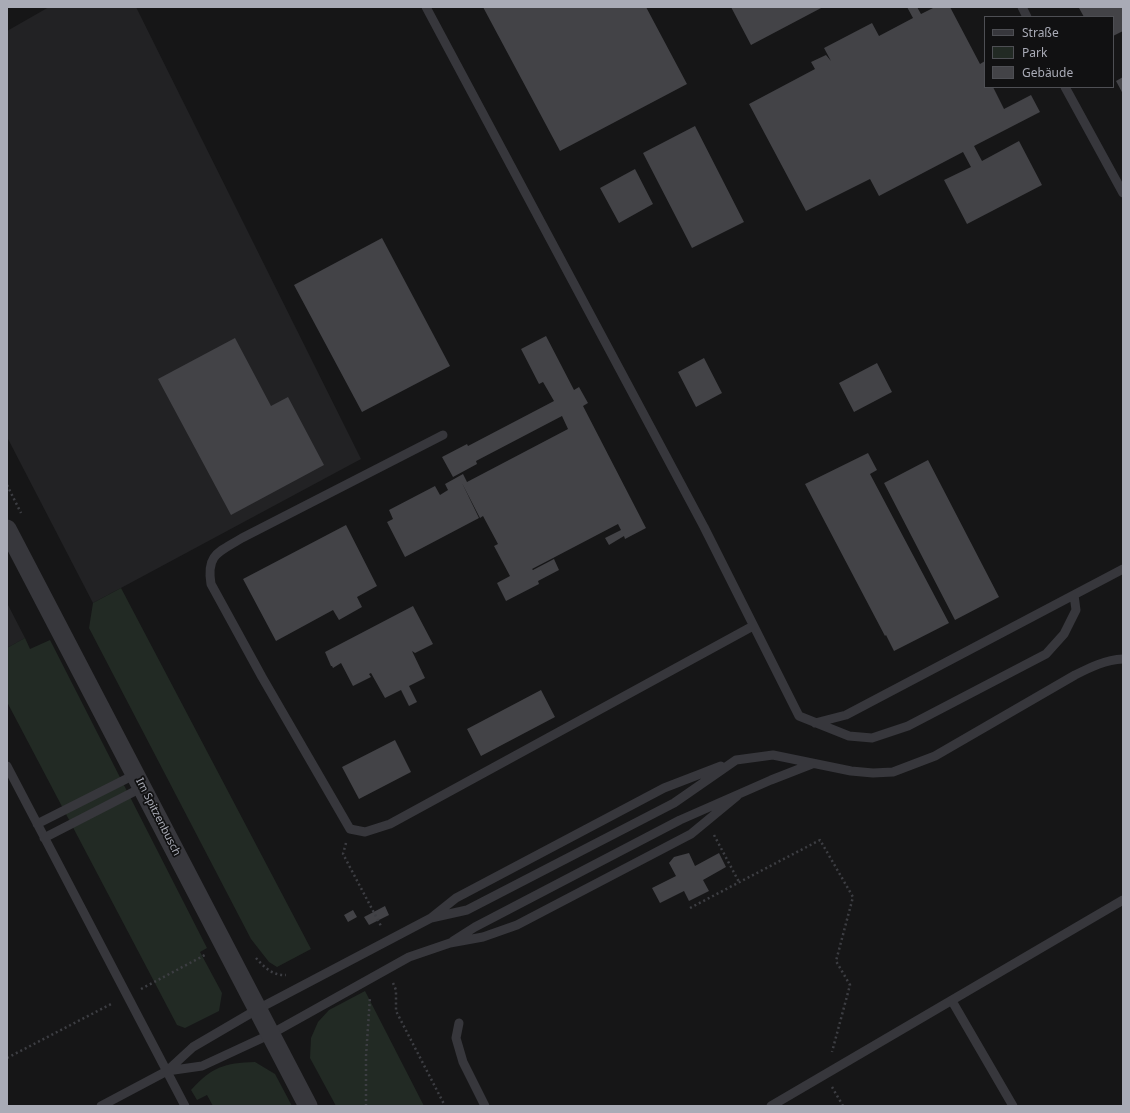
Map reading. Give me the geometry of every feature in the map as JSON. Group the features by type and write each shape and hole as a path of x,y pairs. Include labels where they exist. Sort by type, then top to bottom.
{"street":[{"name":"Im Spitzenbusch","path":"7,529 140,780 308,1106"}],"lane":[{"path":"426,7 704,527 799,716 849,736 872,738 908,726 1046,654 1064,634 1076,610 1074,595"},
{"path":"1022,7 1026,16"},
{"path":"1066,88 1123,193"},
{"path":"443,435 242,538 216,554 209,568 211,584 350,829 365,832 390,824 754,626"},
{"path":"815,723 846,715 1123,569"},
{"path":"101,1106 167,1071 193,1047 258,1009 431,918 456,898 664,788 736,760 773,755 834,769 873,774 893,772 913,766 935,756 1075,674 1094,665 1123,659"},
{"path":"431,918 467,910 674,803 736,760"},
{"path":"167,1071 202,1066 271,1034 409,957 450,942 475,927 680,820 771,780 813,764"},
{"path":"7,766 185,1106"},
{"path":"37,824 140,780"},
{"path":"44,838 140,780"},
{"path":"450,942 483,937 517,925 691,834 737,796"},
{"path":"771,1106 1123,900"},
{"path":"952,1001 1013,1106"},
{"path":"459,1023 456,1038 463,1062 485,1106"}],"path":[{"path":"7,485 25,520"},
{"path":"350,829 343,854 381,928 375,931"},
{"path":"690,908 820,840 853,897 836,961 850,985 827,1074 830,1084 843,1106"},
{"path":"7,1058 224,945"},
{"path":"254,956 267,970 281,975 288,975"},
{"path":"392,982 396,990 396,1011 445,1106"},
{"path":"366,1106 366,1056 370,994"}],"shaded area":[{"path":"49,7 136,7 361,459 93,603 7,437 7,31"},
{"path":"7,603 25,638 7,648"}],"green space":[{"path":"121,588 311,949 277,967 269,962 251,939 89,628 93,603"},
{"path":"25,638 30,649 50,640 207,948 200,952 222,993 219,1011 185,1028 177,1025 7,702 7,648"},
{"path":"365,991 424,1106 336,1106 310,1058 311,1038 318,1022 329,1010"},
{"path":"255,1062 275,1074 292,1106 213,1106 207,1095 197,1100 191,1090 212,1071 227,1065"}],"building":[{"path":"483,7 646,7 687,84 560,151"},
{"path":"731,7 823,7 751,45"},
{"path":"907,7 917,7 921,14 935,7 950,7 980,64 984,62 984,88 994,88 1004,109 1031,95 1040,112 974,146 982,161 1019,141 1042,185 967,224 944,180 971,167 963,152 879,196 870,179 806,211 749,104 815,69 811,62 826,55 831,61 824,48 872,23 879,36 913,18"},
{"path":"1123,7 1123,31 1114,36 1114,16 1083,16 1079,8"},
{"path":"1123,77 1123,94 1116,81"},
{"path":"695,126 744,222 692,248 643,153"},
{"path":"635,169 653,204 619,223 600,188"},
{"path":"382,238 450,366 362,412 294,285"},
{"path":"546,336 574,390 579,387 588,403 583,406 646,528 625,539 624,536 609,545 605,538 621,530 618,524 532,569 533,570 554,559 559,570 538,581 539,584 506,601 497,583 510,576 494,546 498,544 483,516 480,518 462,483 479,518 405,557 387,522 393,519 389,510 435,486 440,495 448,490 445,484 463,474 467,482 568,429 562,416 476,461 477,464 453,477 442,457 467,444 468,446 554,401 543,382 539,384 521,349"},
{"path":"235,338 271,406 288,397 324,465 231,515 158,379"},
{"path":"704,358 722,393 696,407 678,372"},
{"path":"877,363 892,392 854,412 839,383"},
{"path":"868,453 877,470 870,474 949,623 894,651 805,484"},
{"path":"928,460 999,597 955,620 884,483"},
{"path":"346,525 377,586 357,597 362,607 339,620 333,610 276,641 243,579"},
{"path":"413,606 433,644 415,653 412,651 425,678 409,686 417,702 409,706 401,690 385,698 371,673 369,674 371,677 353,686 341,663 333,668 331,666 325,652"},
{"path":"541,690 555,717 481,756 467,729"},
{"path":"395,740 411,772 359,799 342,767"},
{"path":"689,853 695,866 719,853 726,867 703,880 709,891 689,901 684,891 660,903 652,888 676,876 669,863 674,857"},
{"path":"385,906 389,915 369,925 364,917"},
{"path":"353,910 357,917 348,922 344,915"}]}
